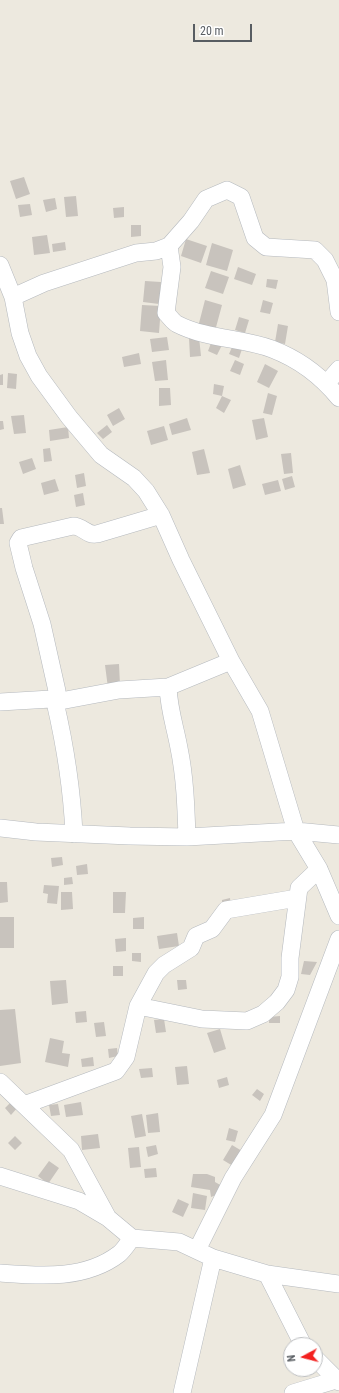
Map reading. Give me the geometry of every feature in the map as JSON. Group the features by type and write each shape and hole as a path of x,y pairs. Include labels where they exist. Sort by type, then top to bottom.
{"street":[{"path":"13,297 44,283 136,253 156,251 169,246 191,221 206,199 227,190 242,197 255,238 266,247 315,250 325,260 335,280 339,312"},
{"path":"169,246 172,267 166,313 176,324 192,330 273,350 315,374 327,383 339,398"},
{"path":"0,264 13,297 20,333 28,356 39,376 69,417 101,456 134,478 146,491 161,515 181,560 232,661 260,711 296,831 319,869 339,916"},
{"path":"327,383 339,369"},
{"path":"74,834 73,812 63,738 55,702 57,691 42,624 24,568 19,540 21,538 73,526 78,526 90,534 97,534 161,515"},
{"path":"0,702 52,699 55,702 119,690 168,687 232,661"},
{"path":"168,687 168,706 179,747 184,783 187,837"},
{"path":"0,828 74,834 187,837 296,831 339,835"},
{"path":"138,1006 202,1019 247,1021 263,1014 277,1002 286,990 290,977 290,958 299,888 319,869"},
{"path":"24,1105 116,1071 126,1058 138,1006 156,973 164,965 191,948 196,936 212,929 226,910 297,898"},
{"path":"197,1250 233,1178 273,1115 339,939"},
{"path":"0,1082 71,1150 108,1218"},
{"path":"0,1176 79,1201 108,1218 132,1238 179,1242 213,1258 267,1274 339,1284"},
{"path":"0,1273 50,1276 78,1273 107,1262 120,1254 132,1238"},
{"path":"182,1393 213,1258"},
{"path":"267,1274 299,1337"},
{"path":"323,1366 338,1380"},
{"path":"293,1393 338,1380"}],"building":[{"path":"24,177 30,194 16,199 10,181"},
{"path":"76,196 78,216 66,217 64,197"},
{"path":"55,198 57,209 46,212 43,200"},
{"path":"30,204 32,215 20,217 18,205"},
{"path":"124,207 124,217 114,218 113,208"},
{"path":"131,225 141,225 141,236 131,237"},
{"path":"47,235 50,253 34,255 32,237"},
{"path":"186,239 207,246 201,263 181,256"},
{"path":"65,242 66,250 53,252 52,244"},
{"path":"212,243 233,250 227,271 206,265"},
{"path":"238,267 256,274 252,285 234,279"},
{"path":"211,271 229,277 223,294 205,288"},
{"path":"267,279 278,280 276,289 266,287"},
{"path":"145,281 161,282 159,304 143,302"},
{"path":"205,300 222,305 215,331 198,327"},
{"path":"263,300 273,303 270,314 260,312"},
{"path":"142,305 161,306 159,333 140,331"},
{"path":"239,317 249,320 245,333 235,330"},
{"path":"278,324 288,326 285,344 275,342"},
{"path":"167,337 169,350 152,352 150,339"},
{"path":"199,337 201,356 190,357 189,338"},
{"path":"213,338 223,343 217,355 208,351"},
{"path":"233,345 242,349 239,358 229,354"},
{"path":"139,353 141,364 124,367 122,357"},
{"path":"166,360 168,380 155,381 152,362"},
{"path":"235,360 244,364 240,375 230,371"},
{"path":"265,364 278,371 269,388 257,382"},
{"path":"8,373 17,374 16,389 7,388"},
{"path":"3,374 3,385 0,385 0,375"},
{"path":"214,384 224,386 222,396 213,394"},
{"path":"159,388 170,388 171,405 159,406"},
{"path":"268,393 277,396 272,415 263,413"},
{"path":"222,396 231,400 224,413 216,408"},
{"path":"119,408 125,419 113,426 107,415"},
{"path":"24,415 26,433 14,434 11,416"},
{"path":"187,418 191,430 172,435 169,424"},
{"path":"264,418 268,437 256,440 252,420"},
{"path":"0,421 3,421 4,429 0,430"},
{"path":"107,425 112,432 103,439 97,433"},
{"path":"164,426 168,440 151,445 147,431"},
{"path":"68,427 69,438 50,441 49,430"},
{"path":"50,448 52,461 44,462 43,449"},
{"path":"204,449 210,473 197,475 192,452"},
{"path":"291,453 293,473 284,474 281,454"},
{"path":"32,458 36,469 23,474 19,462"},
{"path":"240,465 246,485 233,489 228,469"},
{"path":"84,473 86,486 77,488 75,475"},
{"path":"292,476 295,487 285,490 282,479"},
{"path":"55,479 59,491 44,495 41,483"},
{"path":"278,480 281,491 265,495 262,484"},
{"path":"83,493 85,505 76,507 74,495"},
{"path":"0,508 2,508 4,524 0,524"},
{"path":"119,664 120,685 108,688 105,665"},
{"path":"62,857 63,865 52,867 51,858"},
{"path":"87,864 88,874 77,875 76,866"},
{"path":"72,877 73,884 64,885 64,878"},
{"path":"0,882 7,882 8,902 0,903"},
{"path":"44,885 59,886 57,904 47,903 48,894 43,893"},
{"path":"61,892 72,892 73,909 61,910"},
{"path":"113,892 126,892 125,913 113,913"},
{"path":"230,898 231,909 222,910 222,900"},
{"path":"0,917 14,917 14,948 0,948"},
{"path":"144,917 144,929 133,929 133,918"},
{"path":"177,933 179,946 159,949 157,936"},
{"path":"126,938 126,951 116,952 115,939"},
{"path":"132,953 141,953 141,962 132,961"},
{"path":"304,961 317,962 310,975 301,974"},
{"path":"113,966 123,966 123,976 113,976"},
{"path":"66,980 68,1003 52,1005 50,981"},
{"path":"177,980 186,980 187,989 178,990"},
{"path":"15,1009 21,1063 0,1066 0,1010"},
{"path":"86,1011 87,1022 76,1023 75,1012"},
{"path":"280,1016 280,1023 269,1023 269,1017"},
{"path":"164,1019 166,1032 156,1033 154,1020"},
{"path":"104,1022 106,1036 96,1037 94,1023"},
{"path":"220,1029 226,1049 214,1053 207,1033"},
{"path":"50,1038 64,1041 62,1053 70,1054 68,1067 45,1062"},
{"path":"117,1048 118,1056 109,1058 108,1049"},
{"path":"93,1057 94,1066 82,1067 81,1059"},
{"path":"187,1066 189,1084 177,1085 175,1067"},
{"path":"152,1068 153,1077 141,1078 139,1069"},
{"path":"227,1077 229,1085 219,1088 217,1080"},
{"path":"257,1089 264,1094 260,1101 252,1095"},
{"path":"12,1101 18,1107 11,1115 5,1108"},
{"path":"81,1102 83,1115 66,1117 64,1105"},
{"path":"58,1104 60,1115 51,1116 49,1105"},
{"path":"158,1113 160,1132 148,1133 146,1115"},
{"path":"142,1114 146,1136 135,1138 131,1116"},
{"path":"229,1128 238,1131 235,1142 226,1140"},
{"path":"98,1134 100,1148 82,1150 81,1136"},
{"path":"15,1136 22,1143 15,1150 8,1143"},
{"path":"156,1145 158,1154 148,1157 146,1147"},
{"path":"232,1145 242,1151 233,1166 223,1160"},
{"path":"139,1147 141,1167 130,1168 128,1148"},
{"path":"49,1161 59,1168 48,1184 38,1176"},
{"path":"156,1168 157,1177 145,1178 144,1169"},
{"path":"193,1174 207,1174 215,1177 215,1182 222,1186 219,1194 211,1197 210,1190 191,1187"},
{"path":"193,1193 207,1196 205,1210 191,1208"},
{"path":"178,1199 189,1204 183,1217 172,1212"}]}
